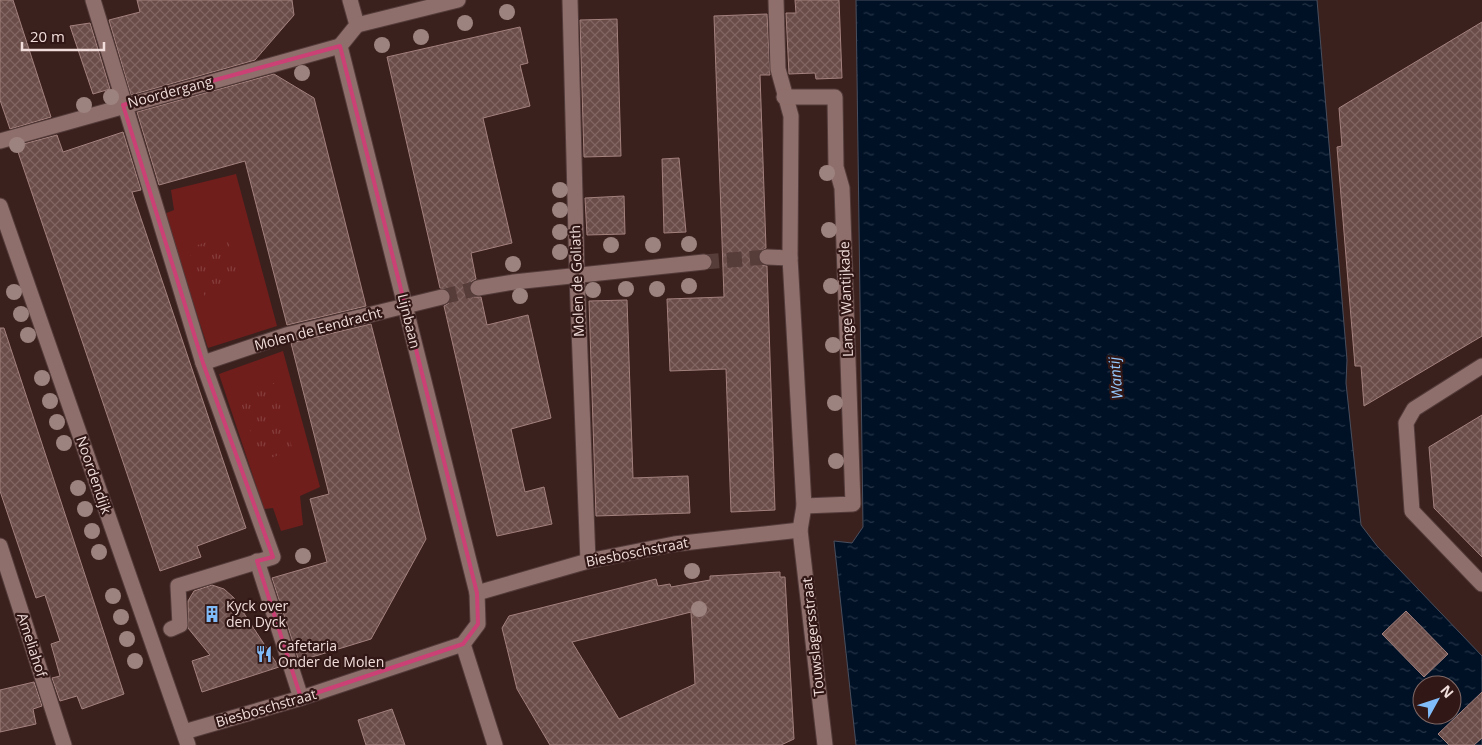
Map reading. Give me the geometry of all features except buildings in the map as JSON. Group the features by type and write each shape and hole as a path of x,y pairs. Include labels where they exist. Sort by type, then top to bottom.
{"street":[{"path":"93,0 123,105 203,363 273,556 178,586 180,625 171,629"},
{"path":"350,0 357,25"},
{"path":"340,46 357,25 458,0"},
{"name":"Molen de Goliath","path":"570,0 576,276 588,561"},
{"path":"776,0 778,70 784,97 791,116 790,258 804,506 800,530"},
{"name":"Noordergang","path":"0,141 123,105 340,46"},
{"name":"Lijnbaan","path":"340,46 478,593 478,624 463,644"},
{"name":"Lange Wantijkade","path":"784,97 835,97 836,167 842,188 853,504 804,506"},
{"name":"Noordendijk","path":"0,206 186,739"},
{"path":"766,257 790,258"},
{"path":"478,288 514,282 704,262"},
{"name":"Molen de Eendracht","path":"203,363 286,335 442,297"},
{"path":"1482,366 1414,409 1406,424 1412,511 1482,584"},
{"name":"Biesboschstraat","path":"478,593 588,561 674,544 800,530"},
{"name":"Touwslagersstraat","path":"800,530 825,745"},
{"name":"Ameliahof","path":"0,546 62,745"},
{"path":"257,561 301,698"},
{"path":"463,644 495,745"},
{"name":"Biesboschstraat","path":"186,739 463,644"}],"highlighted area":[{"path":"340,46 477,593 478,624 463,644 301,698 257,561 273,557 203,363 123,105"}],"green space":[{"path":"236,174 277,326 208,348 164,214 174,210 171,190"},
{"path":"226,236 243,286 206,300 188,248"},
{"path":"283,351 320,487 300,496 303,525 281,531 273,508 264,509 219,374"},
{"path":"274,383 293,451 260,461 238,394"}],"water":[{"name":"Wantij","path":"856,0 1317,0 1347,360 1346,383 1361,525 1377,546 1482,656 1482,745 856,745 834,541 852,543 863,527"}],"tunnel":[{"path":"704,262 767,257"},
{"path":"442,297 478,288"}],"place":[{"name":"Kyck over den Dyck","path":"212,614"},
{"name":"Cafetaria Onder de Molen","path":"264,654"}]}
